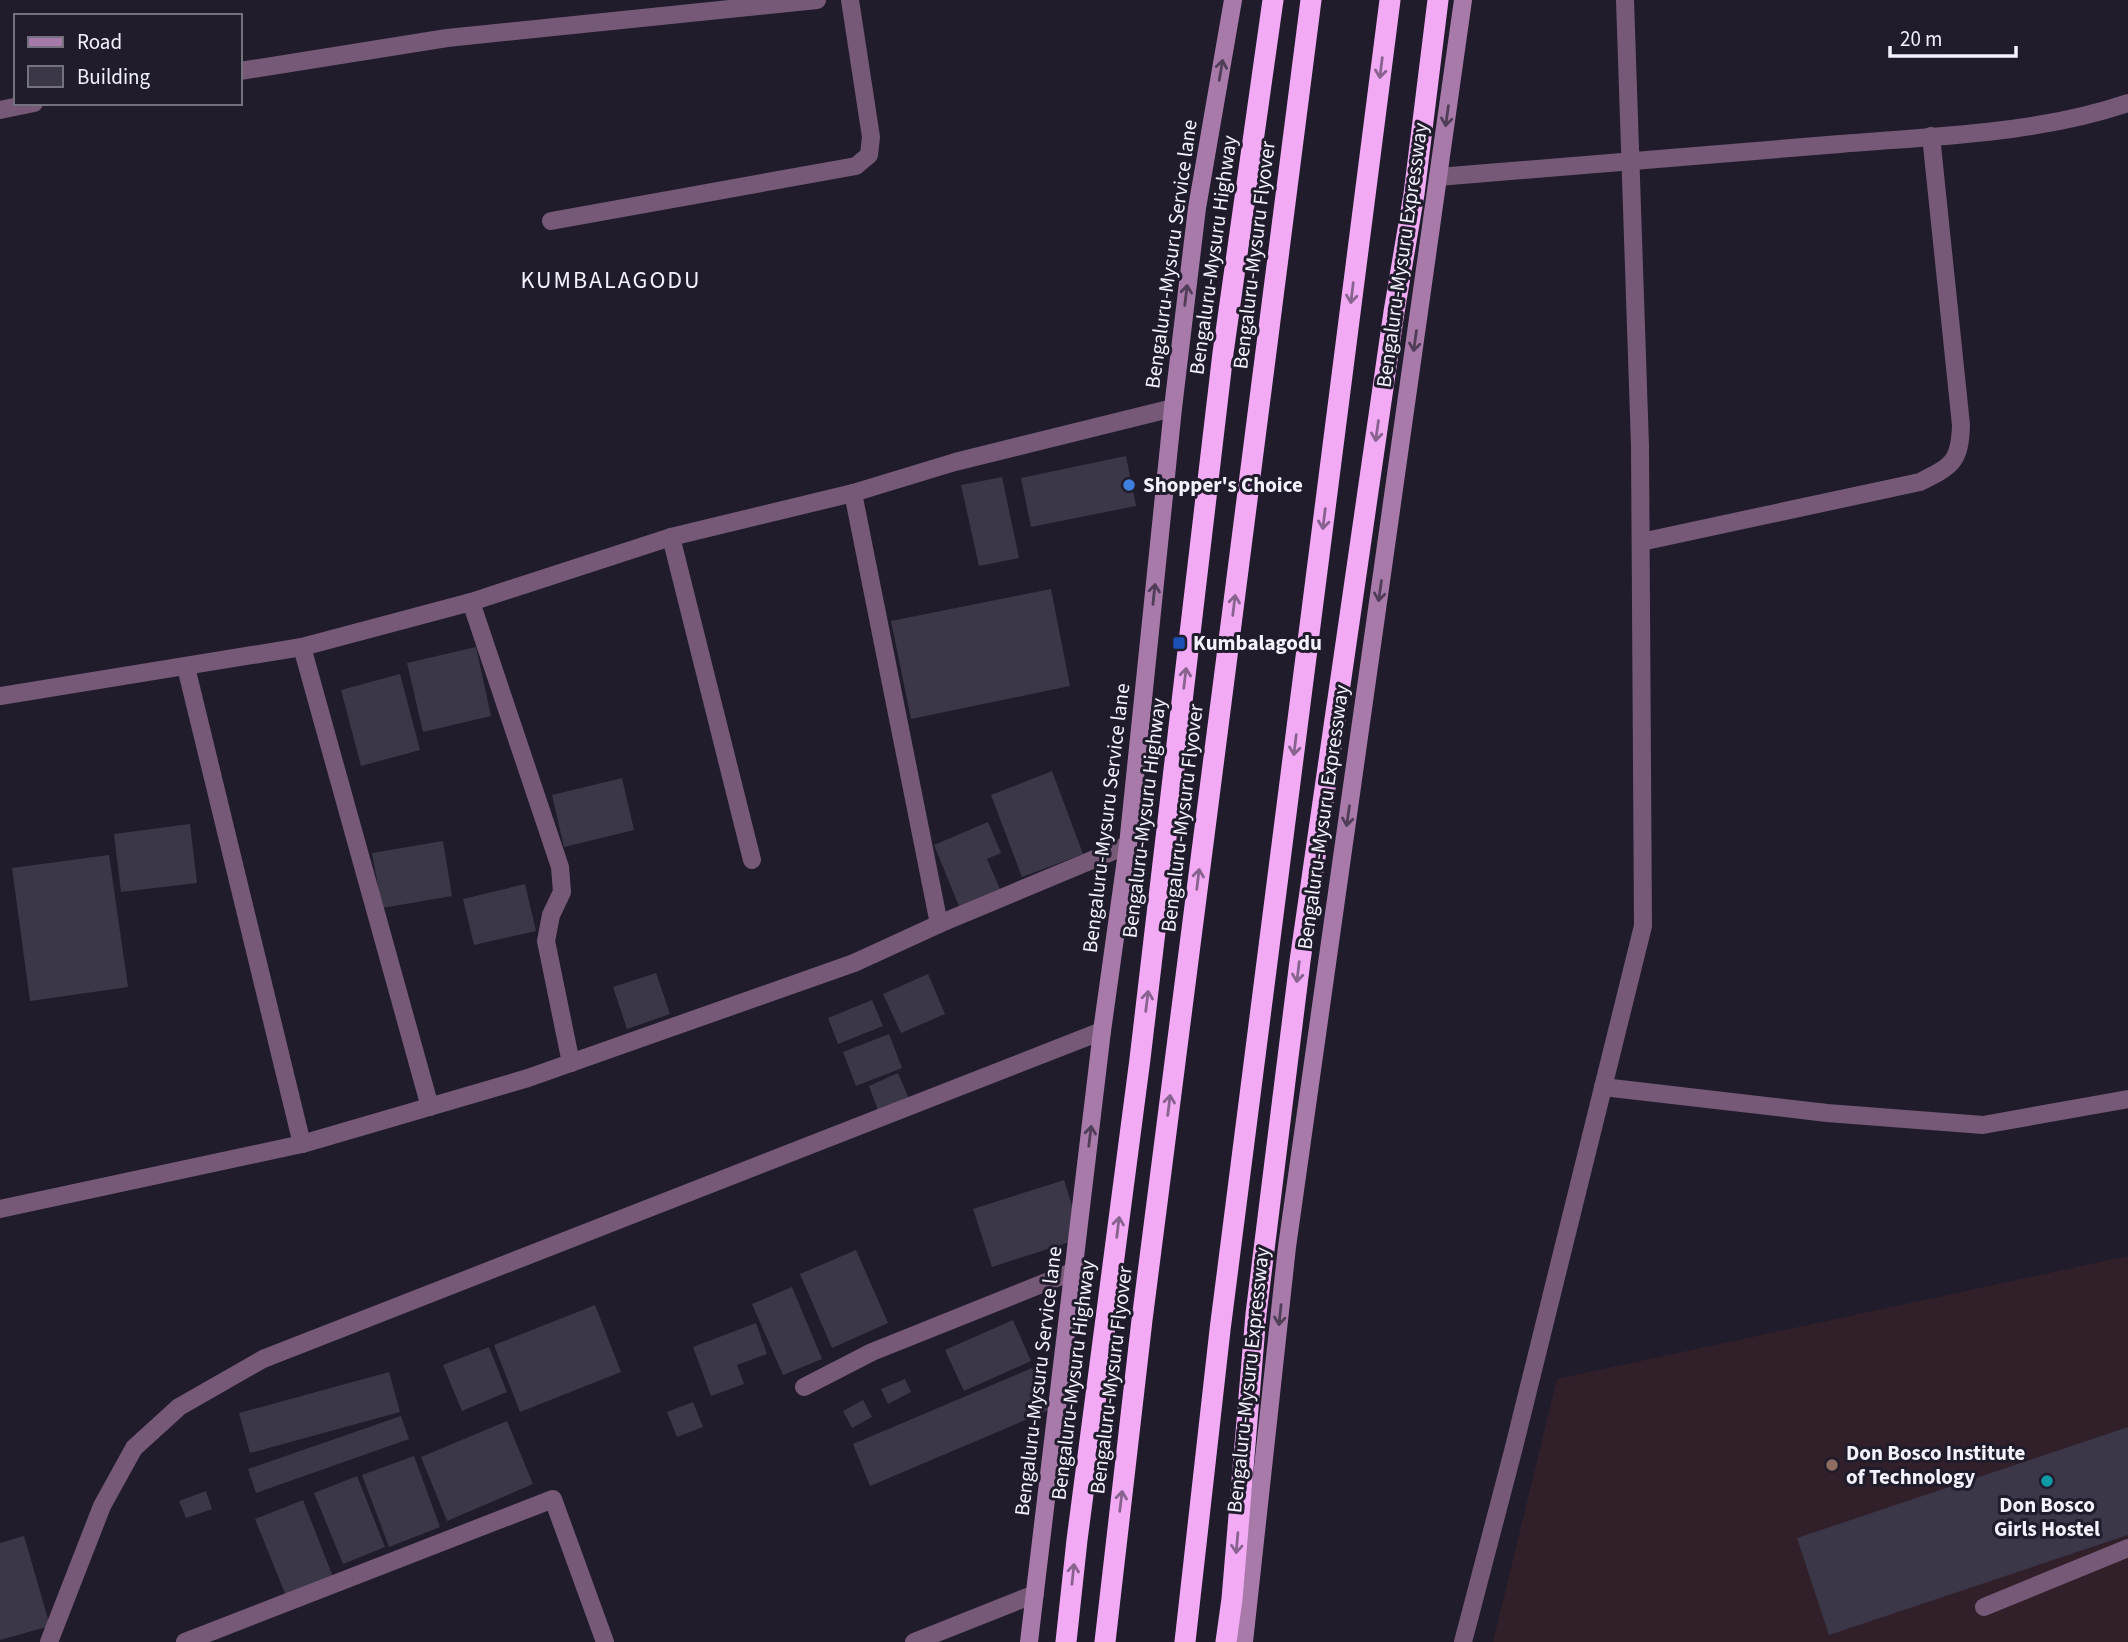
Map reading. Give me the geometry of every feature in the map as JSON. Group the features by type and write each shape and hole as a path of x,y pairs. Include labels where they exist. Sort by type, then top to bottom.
{"highway":[{"name":"Bengaluru-Mysuru Highway","path":"1066,1642 1140,1059 1221,367 1273,0"},
{"name":"Bengaluru-Mysuru Flyover","path":"1105,1642 1142,1320 1311,0"},
{"name":"Bengaluru-Mysuru Expressway","path":"1185,1642 1220,1330 1390,0"},
{"name":"Bengaluru-Mysuru Expressway","path":"1226,1642 1232,1600 1256,1314 1300,961 1394,312 1414,194 1438,0"}],"street":[{"path":"242,71 447,38 817,0"},
{"path":"551,221 856,166 869,155 870,137 850,0"},
{"name":"Bengaluru-Mysuru Service lane","path":"1029,1642 1102,1031 1128,845 1173,408 1197,208 1233,0"},
{"name":"Bengaluru-Mysuru Expressway","path":"1244,1642 1287,1247 1463,0"},
{"path":"1462,1642 1513,1451 1643,926 1640,446 1626,0"},
{"path":"1438,177 2034,125 2092,115 2128,103"},
{"path":"0,110 24,105"},
{"path":"1641,542 1920,482 1949,467 1961,446 1961,425 1931,136"},
{"path":"0,695 302,647 471,602 671,537 853,493 955,462 1173,408"},
{"path":"853,493 939,924"},
{"path":"671,537 752,860"},
{"path":"471,602 560,867 562,892 551,915 546,941 571,1063"},
{"path":"302,647 430,1107"},
{"path":"186,667 302,1144"},
{"path":"0,1209 302,1144 571,1063 854,963 939,924 1128,845"},
{"path":"49,1642 108,1494 134,1448 180,1406 263,1359 1102,1031"},
{"path":"1603,1087 1827,1113 1983,1125 2128,1099"},
{"path":"804,1387 872,1352 1074,1271"},
{"path":"185,1642 554,1499 605,1642"},
{"path":"1984,1607 2128,1548"},
{"path":"914,1642 1035,1594"}],"shaded area":[{"name":"Don Bosco Institute of Technology","path":"2128,1256 2128,1642 1493,1642 1557,1379"}],"building":[{"path":"1126,456 1136,506 1031,527 1021,478"},
{"path":"1002,477 1019,558 979,566 961,485"},
{"path":"1051,589 1070,686 911,719 891,621"},
{"path":"476,647 491,716 423,732 407,663"},
{"path":"400,674 420,750 361,766 341,690"},
{"path":"1052,771 1083,854 1022,877 991,795"},
{"path":"622,778 634,830 564,847 552,795"},
{"path":"988,822 1001,853 987,859 1000,889 959,906 934,845"},
{"path":"190,824 197,883 121,892 114,834"},
{"path":"443,841 452,896 382,908 372,853"},
{"path":"109,855 128,987 30,1001 12,868"},
{"path":"525,884 536,931 474,945 463,899"},
{"path":"656,973 670,1014 627,1029 613,987"},
{"path":"928,974 945,1014 901,1033 883,994"},
{"path":"872,1000 883,1026 838,1044 828,1018"},
{"path":"889,1034 902,1068 856,1086 843,1052"},
{"path":"898,1073 910,1101 879,1113 869,1086"},
{"path":"1064,1180 1082,1238 992,1267 973,1209"},
{"path":"856,1250 888,1323 832,1348 800,1274"},
{"path":"792,1287 822,1359 783,1375 752,1304"},
{"path":"595,1305 621,1372 520,1412 494,1345"},
{"path":"1013,1320 1031,1361 964,1391 945,1350"},
{"path":"756,1323 767,1354 737,1365 744,1384 711,1396 693,1347"},
{"path":"489,1347 507,1392 462,1411 443,1365"},
{"path":"1032,1368 1049,1410 870,1486 853,1444"},
{"path":"389,1372 400,1412 250,1453 239,1413"},
{"path":"905,1379 911,1392 888,1404 881,1389"},
{"path":"863,1400 872,1417 852,1428 843,1411"},
{"path":"693,1402 703,1427 677,1437 667,1412"},
{"path":"401,1416 409,1439 256,1493 248,1469"},
{"path":"507,1421 533,1484 447,1521 421,1457"},
{"name":"Don Bosco Girls Hostel","path":"2128,1427 2128,1535 1829,1635 1797,1538"},
{"path":"414,1456 440,1527 389,1547 362,1475"},
{"path":"357,1476 385,1547 343,1564 314,1493"},
{"path":"206,1491 212,1509 186,1518 179,1501"},
{"path":"303,1500 333,1577 286,1596 255,1519"},
{"path":"24,1536 50,1626 0,1640 0,1543"}],"place":[{"name":"Shopper's Choice","path":"1129,485"},
{"name":"Kumbalagodu","path":"1179,643"},
{"name":"Don Bosco Institute of Technology","path":"1832,1465"},
{"name":"Don Bosco Girls Hostel","path":"2047,1481"}],"district":[{"name":"KUMBALAGODU","path":"611,280"}]}
